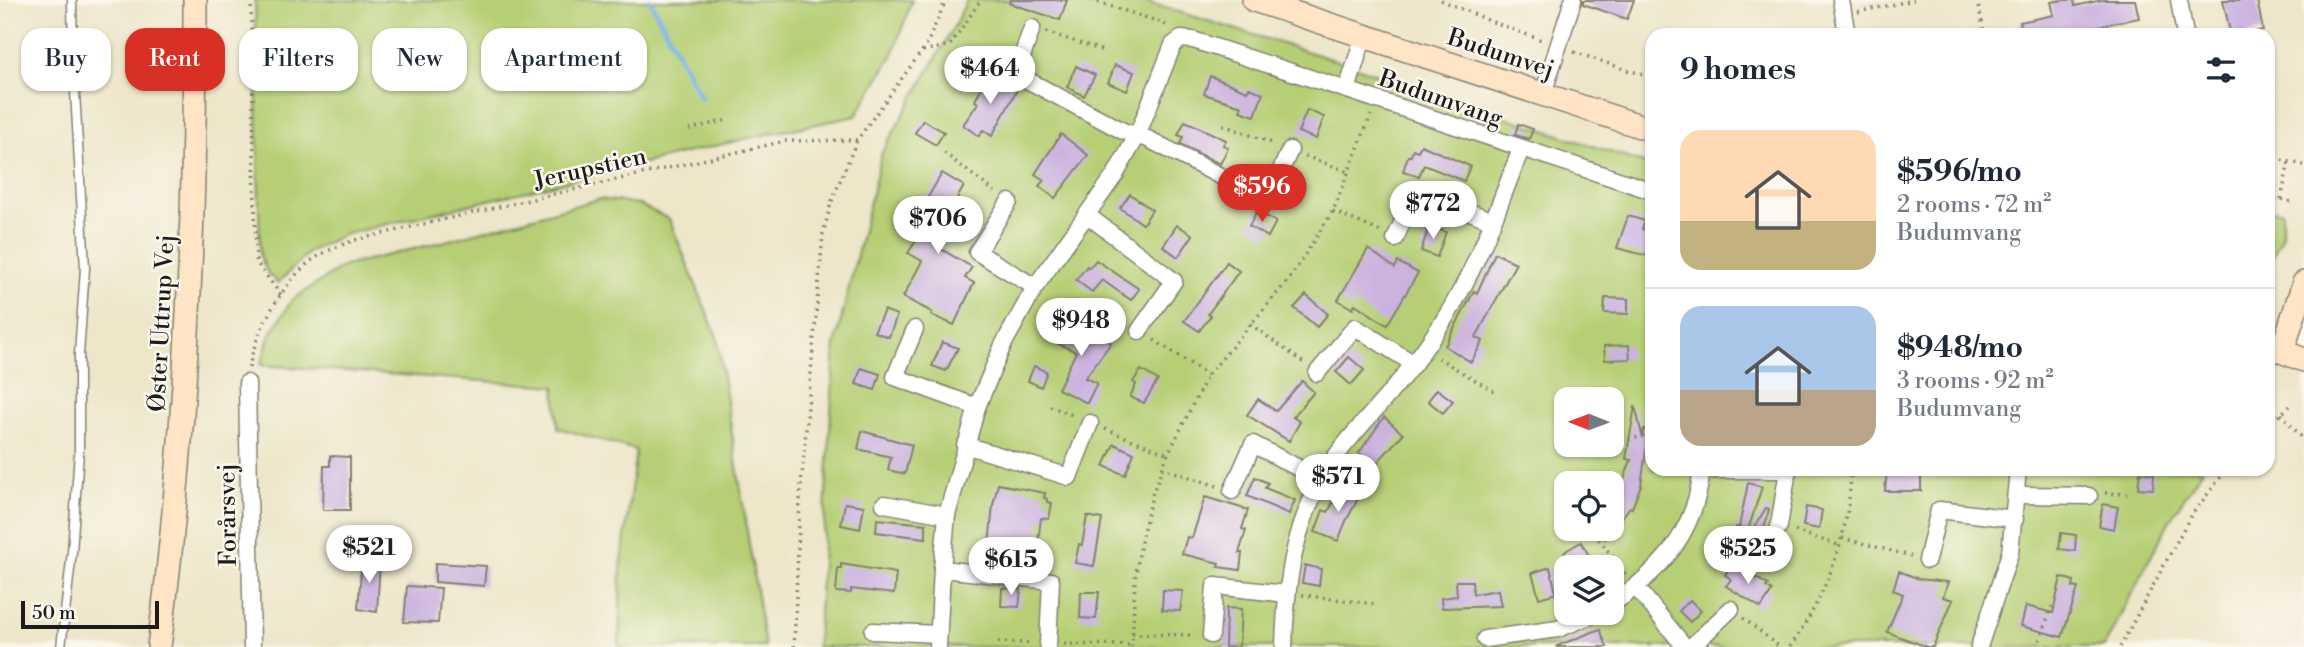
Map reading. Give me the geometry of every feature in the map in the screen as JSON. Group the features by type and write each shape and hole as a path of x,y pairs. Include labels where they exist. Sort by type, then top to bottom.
{"street":[{"name":"Øster Uttrup Vej","path":"159,647 172,546 187,365 195,123 195,0"},
{"name":"Budumvej","path":"1254,0 1645,128"},
{"path":"1543,94 1573,0"},
{"path":"2179,0 2184,28"},
{"path":"1843,8 1846,28"},
{"path":"1032,28 1016,74 1123,131 1147,139 1267,200 1290,150"},
{"name":"Budumvang","path":"1347,90 1364,35"},
{"name":"Budumvang","path":"1181,39 1193,40 1645,189"},
{"path":"873,631 938,641 947,516 965,445 1003,345 1035,287 1115,175 1137,136 1167,54 1181,39"},
{"name":"Budumvang","path":"1284,647 1286,594 1293,552 1321,480 1362,423 1424,350 1471,272 1521,149"},
{"path":"1395,239 1416,191 1493,221"},
{"path":"1009,202 977,252 1035,287"},
{"path":"1087,215 1174,281 1139,331"},
{"path":"2304,283 2275,348 2304,360"},
{"path":"1317,373 1355,327 1414,364"},
{"path":"915,329 895,377 978,407"},
{"name":"Forårsvej","path":"247,383 252,647"},
{"path":"965,445 1069,477 1090,423"},
{"path":"1232,491 1253,444 1321,480"},
{"path":"1624,596 1666,560 1684,532 1698,497 1701,476"},
{"path":"1779,526 1787,476"},
{"path":"1986,645 2010,553 2018,476"},
{"path":"2017,495 2090,496"},
{"path":"884,504 947,516"},
{"path":"1927,560 1939,510 2015,519"},
{"path":"942,569 1051,581 1048,644"},
{"path":"1211,635 1214,586 1286,594"},
{"path":"1636,587 1685,647"},
{"path":"1691,647 1731,609"},
{"path":"1485,639 1558,629 1568,625"}],"lane":[{"path":"61,647 72,552 78,464 79,354 85,268 72,0"}],"path":[{"path":"251,0 256,262 281,295"},
{"path":"794,647 800,499 823,234 831,203 857,140 922,51 946,0"},
{"path":"922,51 950,45 981,0"},
{"path":"1091,0 1160,22 1173,29 1181,39"},
{"path":"1843,8 1914,0"},
{"path":"1977,0 1983,28"},
{"path":"1032,28 1104,51"},
{"path":"998,642 1132,646 1135,579 1142,536 1153,492 1168,454 1208,375 1290,278 1333,211 1376,100"},
{"path":"689,129 728,120"},
{"path":"1223,125 1349,172"},
{"name":"Jerupstien","path":"247,383 251,354 260,331 298,272 315,258 355,240 785,141 857,140"},
{"path":"944,153 1009,202"},
{"path":"2275,159 2304,165"},
{"path":"2281,199 2289,162"},
{"path":"2275,199 2295,202"},
{"path":"1333,211 1395,239"},
{"path":"1096,303 1208,375"},
{"path":"1250,324 1317,373"},
{"path":"1424,350 1497,393"},
{"path":"1049,405 1168,454"},
{"path":"2275,420 2290,406"},
{"path":"2281,414 2304,440"},
{"path":"1624,441 1645,436"},
{"path":"1162,468 1232,491"},
{"path":"1792,646 1818,600 1841,546 1851,495 1851,476"},
{"path":"2120,647 2190,517 2222,476"},
{"path":"2090,496 2097,493 2127,494"},
{"path":"1779,526 1841,546"},
{"path":"1842,538 1927,560"},
{"path":"1600,541 1636,587"},
{"path":"1286,594 1375,604"},
{"path":"2037,647 2052,606"},
{"path":"1731,609 1780,647"},
{"path":"1131,634 1211,635"}],"green space":[{"path":"255,0 912,0 893,54 856,116 753,137 346,234 310,251 278,283 268,274 260,256 257,91 358,91 358,28 256,28"},
{"path":"967,0 1140,0 1341,62 1645,164 1645,476 2198,476 2171,518 2104,647 817,647 835,345 882,152"},
{"path":"599,199 638,204 669,219 717,337 765,647 619,647 621,568 636,450 558,428 555,386 261,365 269,337 292,300 344,266"},
{"path":"2275,210 2282,211 2282,237 2275,251"}],"building":[{"path":"1010,0 1067,0 1060,20 1009,3"},
{"path":"1583,0 1634,0 1627,19 1583,4"},
{"path":"2074,0 2075,6 2102,0 2135,0 2139,18 2088,28 2021,28 2020,22 2054,15 2051,2"},
{"path":"2223,0 2257,0 2263,28 2229,28"},
{"path":"1115,65 1134,72 1127,91 1108,83"},
{"path":"1076,66 1095,75 1084,96 1067,87"},
{"path":"987,75 1017,90 992,136 983,130 979,136 963,125 978,103 975,101"},
{"path":"1210,76 1247,91 1249,88 1263,93 1255,116 1240,111 1242,106 1204,94"},
{"path":"1307,110 1324,117 1316,139 1298,132"},
{"path":"923,120 944,132 936,145 915,133"},
{"path":"1185,121 1226,140 1223,145 1228,148 1220,164 1180,144 1183,137 1178,135"},
{"path":"1518,124 1533,129 1529,139 1515,135"},
{"path":"1061,134 1088,155 1055,198 1039,186 1044,180 1035,174"},
{"path":"1421,145 1470,166 1464,181 1424,165 1419,176 1403,171 1408,156 1411,156 1413,149 1418,151"},
{"path":"942,173 964,186 947,216 956,221 941,249 972,267 965,278 974,283 954,325 931,315 932,312 903,297 922,261 908,253 917,239 907,233 910,229 908,228"},
{"path":"1130,194 1152,210 1143,224 1120,208"},
{"path":"1257,211 1276,222 1268,237 1249,226"},
{"path":"1628,216 1645,221 1642,229 1645,230 1645,255 1617,248"},
{"path":"1177,225 1193,235 1178,257 1163,246"},
{"path":"1429,226 1446,232 1437,257 1421,251"},
{"path":"1368,249 1395,268 1398,262 1418,273 1387,325 1355,304 1353,309 1338,300"},
{"path":"1495,253 1516,263 1476,337 1483,341 1471,362 1445,346 1474,291 1477,293"},
{"path":"1096,260 1139,289 1131,300 1102,280 1092,292 1076,280 1087,266 1089,268"},
{"path":"1227,262 1239,271 1199,331 1184,321"},
{"path":"1306,295 1328,314 1317,327 1294,308"},
{"path":"1605,298 1628,299 1628,314 1604,313"},
{"path":"884,310 897,315 889,337 874,332"},
{"path":"1073,316 1111,343 1085,378 1097,383 1087,403 1058,389 1076,352 1057,343"},
{"path":"942,342 958,348 946,371 932,366"},
{"path":"1629,345 1630,359 1605,360 1604,346"},
{"path":"1349,357 1364,370 1351,385 1336,372"},
{"path":"1034,366 1047,372 1041,387 1028,381"},
{"path":"861,368 880,374 875,390 856,384"},
{"path":"1141,370 1158,380 1144,403 1130,397 1136,384 1133,382"},
{"path":"1302,381 1314,392 1293,417 1300,422 1289,441 1247,415 1258,399 1276,411"},
{"path":"1437,389 1453,401 1443,413 1428,401"},
{"path":"1635,406 1642,435 1645,429 1645,458 1641,485 1632,508 1624,515 1624,480 1631,460 1626,459"},
{"path":"1384,417 1403,434 1375,465 1359,453"},
{"path":"862,431 912,445 905,474 888,470 891,457 858,449"},
{"path":"1114,444 1134,453 1125,475 1104,466"},
{"path":"330,456 350,457 350,510 323,510 324,466 330,466"},
{"path":"1886,476 1921,476 1921,491 1885,491"},
{"path":"2140,476 2154,476 2153,489 2138,488"},
{"path":"1255,477 1268,483 1265,488 1295,500 1289,514 1247,496"},
{"path":"1748,483 1762,487 1748,530 1739,527"},
{"path":"998,484 1045,493 1044,498 1052,503 1049,519 1041,518 1037,551 1004,547 1002,556 988,554"},
{"path":"1347,486 1361,493 1338,541 1315,532 1323,510 1328,512 1341,487 1345,490"},
{"path":"1205,497 1248,510 1242,529 1246,530 1239,553 1242,553 1240,570 1218,567 1219,563 1182,554 1187,537 1192,538"},
{"path":"845,503 864,506 860,529 841,525"},
{"path":"2103,504 2118,507 2114,529 2099,526"},
{"path":"1806,507 1822,510 1819,529 1803,526"},
{"path":"1766,508 1769,509 1759,550 1732,540 1736,527 1752,531"},
{"path":"1087,516 1102,519 1094,566 1075,563 1079,544 1082,545"},
{"path":"877,519 926,524 926,538 876,532"},
{"path":"2061,533 2076,535 2075,551 2059,549"},
{"path":"1581,542 1589,555 1566,555 1564,552"},
{"path":"362,559 380,561 377,612 358,609"},
{"path":"435,563 486,566 484,586 435,582"},
{"path":"1732,563 1768,585 1766,587 1772,591 1761,608 1726,586 1731,579 1725,575"},
{"path":"841,564 896,573 894,594 851,589 851,593 836,592 838,568 841,568"},
{"path":"1305,565 1321,569 1319,586 1302,583"},
{"path":"1550,567 1554,594 1539,598 1532,573"},
{"path":"1899,571 1919,579 1948,582 1943,597 1953,600 1933,647 1887,632 1903,594 1893,590"},
{"path":"2061,577 2074,581 2073,587 2078,588 2062,637 2021,626 2026,606 2053,613"},
{"path":"1456,581 1472,581 1473,594 1498,590 1501,606 1442,608 1441,598 1457,596"},
{"path":"407,586 441,588 438,623 404,622"},
{"path":"1002,588 1021,589 1019,607 1001,606"},
{"path":"1163,590 1183,591 1180,611 1162,610"},
{"path":"1081,592 1099,592 1096,619 1080,618"},
{"path":"1690,600 1701,611 1690,622 1679,611"},
{"path":"1226,608 1241,609 1239,647 1225,647"},
{"path":"1600,629 1607,647 1557,647 1557,646"}],"waterway":[{"path":"650,0 701,98"}]}
